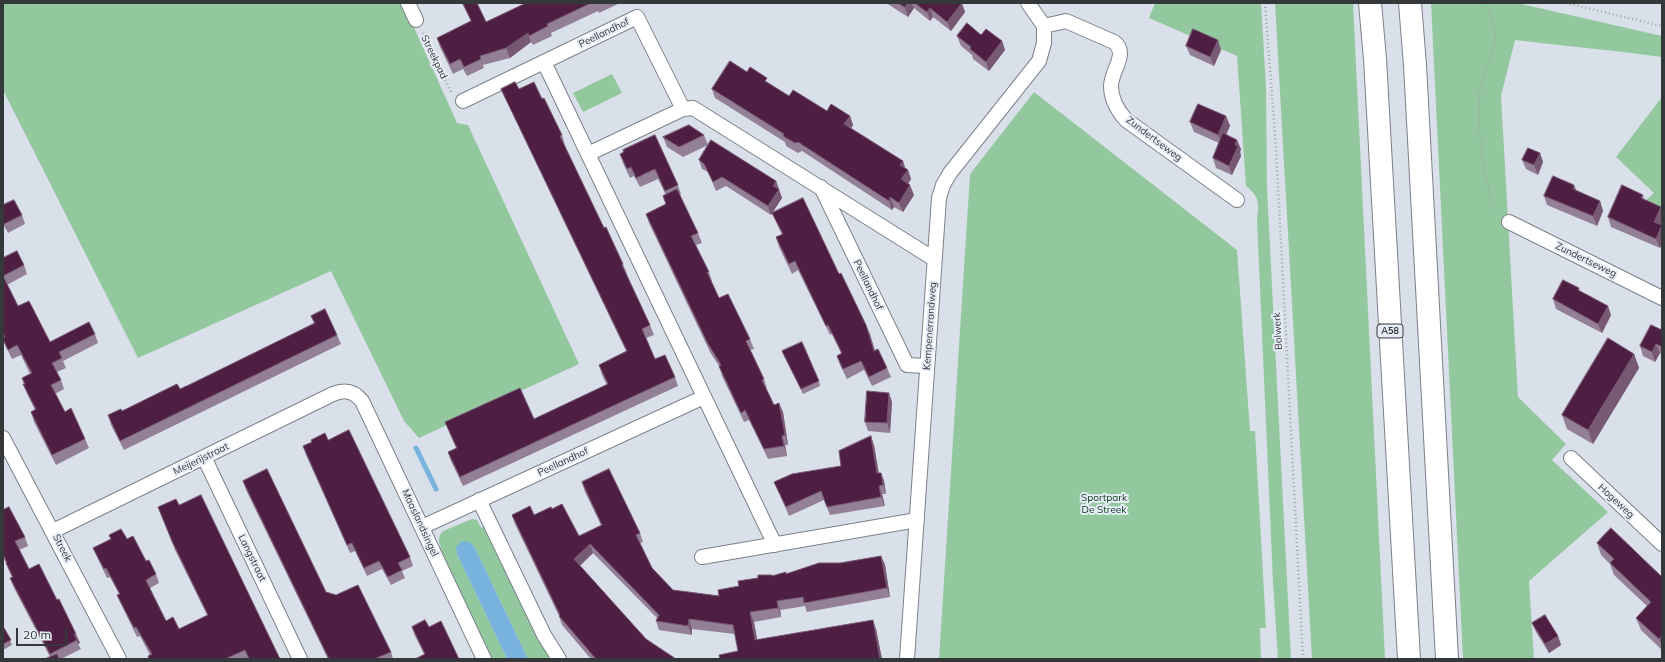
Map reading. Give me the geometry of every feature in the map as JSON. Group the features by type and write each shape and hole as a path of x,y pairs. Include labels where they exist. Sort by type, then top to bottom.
{"highway":[{"name":"A58","path":"1370,3 1376,74 1409,659"},
{"path":"1410,3 1416,73 1447,659"}],"street":[{"path":"408,3 416,20"},
{"path":"1028,3 1044,26"},
{"name":"Peellandhof","path":"463,101 637,17 682,109"},
{"name":"Zundertseweg","path":"1044,26 1066,21 1118,45 1120,50 1119,58 1111,84 1112,96 1119,112 1126,120 1237,200"},
{"name":"Kempenerrandweg","path":"907,659 939,198 950,173 1039,61 1044,43 1044,26"},
{"path":"544,62 775,545"},
{"path":"588,154 682,109 693,108 934,259"},
{"name":"Peellandhof","path":"821,187 907,365 927,366"},
{"name":"Zundertseweg","path":"1509,222 1662,298"},
{"name":"Meijerijstraat","path":"53,531 333,394 341,391 350,391"},
{"name":"Maaslandsingel","path":"350,391 362,401 484,659"},
{"name":"Peellandhof","path":"422,527 704,397"},
{"name":"Streek","path":"3,438 119,659"},
{"name":"Langstraat","path":"204,457 300,659"},
{"name":"Hogeweg","path":"1571,458 1662,544"},
{"path":"479,500 544,635 559,659"},
{"path":"702,557 916,520"}],"path":[{"name":"Bolwerk","path":"1265,3 1276,148 1303,659"},
{"path":"1486,3 1495,37 1494,46 1481,85 1479,104 1482,154 1492,205 1498,213 1509,222"},
{"path":"1566,3 1662,26"},
{"name":"Streekpad","path":"416,20 457,105 463,101"}],"green space":[{"path":"3,3 403,3 457,123 468,125 579,364 419,438 404,421 331,271 138,358 3,90"},
{"path":"1155,3 1261,3 1266,87 1267,188 1291,659 1278,659 1273,582 1257,220 1258,201 1251,190 1246,186 1237,56 1149,18"},
{"path":"1275,3 1353,3 1385,659 1312,659"},
{"path":"1431,3 1517,3 1662,36 1662,57 1515,40 1501,96 1518,397 1566,444 1552,460 1608,512 1529,581 1534,659 1463,659"},
{"path":"612,74 622,93 583,112 573,93"},
{"name":"Sportpark De Streek","path":"1034,92 1237,250 1250,431 1255,431 1266,628 1260,628 1261,659 939,659 970,174"},
{"path":"1662,97 1662,231 1637,208 1654,193 1616,157"},
{"path":"472,519 477,520 481,528 485,526 553,659 528,659 474,546 457,554 507,659 489,659 436,549 441,547 439,539 443,531"}],"water":[{"path":"462,541 469,542 474,546 528,659 507,659 457,554 456,547"}],"building":[{"path":"463,3 477,3 486,22 526,3 591,3 547,24 548,26 529,36 528,33 506,48 480,56 481,59 464,67 460,59 450,64 437,38 471,21"},
{"path":"898,3 908,3 905,7"},
{"path":"915,3 962,3 947,22 930,8 927,12"},
{"path":"967,23 981,35 986,29 1002,41 986,62 957,36"},
{"path":"1193,29 1218,40 1210,57 1186,46"},
{"path":"730,61 747,72 750,67 767,78 765,81 789,96 793,90 827,111 831,104 850,116 844,124 903,161 900,165 908,170 901,179 910,185 899,203 890,197 889,201 798,142 795,143 783,136 784,134 712,89"},
{"path":"515,82 519,89 534,82 542,99 544,98 562,135 560,136 604,228 606,227 650,325 642,329 655,359 665,355 675,377 460,477 448,452 457,448 445,422 520,388 534,419 608,384 599,365 627,351 501,89"},
{"path":"1198,104 1226,116 1218,135 1190,122"},
{"path":"689,125 704,135 679,147 663,137"},
{"path":"1223,133 1237,140 1235,145 1238,146 1229,166 1213,158"},
{"path":"655,135 678,185 665,191 655,169 636,178 631,167 627,169 620,154 624,152 623,150"},
{"path":"711,140 776,181 773,186 779,189 768,206 722,177 713,182 704,164 699,160"},
{"path":"1528,148 1540,153 1534,165 1522,160"},
{"path":"1553,176 1574,185 1573,189 1600,201 1593,216 1544,196"},
{"path":"1622,185 1643,195 1641,198 1661,207 1654,222 1662,225 1656,239 1608,217"},
{"path":"677,189 698,233 691,236 709,272 707,272 719,298 728,294 750,339 746,341 764,379 762,380 774,405 779,403 785,435 782,436 784,446 764,449 745,410 741,413 719,366 721,365 707,342 646,214 666,204 663,196"},
{"path":"803,198 839,274 841,273 866,325 874,351 878,349 887,368 869,377 861,361 843,369 837,356 842,353 828,325 826,326 795,261 789,264 776,237 783,234 772,213"},
{"path":"14,200 22,215 4,224 3,205"},
{"path":"17,251 24,265 3,276 3,258"},
{"path":"3,276 18,306 29,301 50,342 89,322 95,334 59,352 62,358 52,363 61,380 51,385 65,412 71,408 85,439 52,455 31,412 36,409 23,384 25,384 22,378 32,373 17,345 8,350 3,339 5,337 3,333"},
{"path":"1563,280 1608,306 1598,324 1553,299"},
{"path":"325,309 337,335 120,441 108,415 121,409 122,411 177,384 180,389 191,384 315,323 311,316"},
{"path":"1651,325 1662,330 1662,347 1656,344 1652,352 1640,346"},
{"path":"1608,338 1634,354 1588,430 1562,415"},
{"path":"802,342 819,381 801,389 782,351"},
{"path":"867,391 889,393 887,423 865,422"},
{"path":"349,430 410,557 398,563 402,570 388,577 379,561 364,568 352,543 347,545 303,446 325,433 328,440"},
{"path":"871,436 877,473 881,473 883,485 879,486 881,497 827,507 821,491 786,507 774,482 792,474 841,466 839,451"},
{"path":"267,469 326,592 336,595 358,585 391,652 374,659 329,659 243,481"},
{"path":"609,469 640,533 636,535 652,568 673,590 719,596 718,590 739,586 738,581 758,578 758,575 772,576 786,572 786,574 819,563 840,563 881,556 887,588 804,603 803,597 777,601 778,608 750,612 755,640 873,620 880,659 720,659 719,655 738,651 733,625 689,619 688,626 656,621 659,615 590,544 574,559 646,639 676,659 596,659 559,616 560,615 512,515 530,506 534,515 551,507 552,509 562,504 579,536 602,525 582,482"},
{"path":"201,495 280,659 249,659 245,650 225,659 149,659 148,656 152,654 136,627 134,628 117,595 120,594 93,548 111,539 109,535 121,529 127,539 133,536 146,561 149,560 156,574 146,580 166,621 173,617 179,629 208,615 172,541 158,507 176,499 179,505"},
{"path":"9,507 25,537 15,541 29,569 39,564 57,600 59,599 76,634 74,635 77,640 50,654 10,578 13,577 3,554 3,510"},
{"path":"1611,528 1662,577 1662,636 1659,639 1636,618 1651,602 1610,563 1614,559 1597,543"},
{"path":"1545,615 1558,636 1545,644 1532,623"},
{"path":"425,620 429,627 441,621 459,659 415,659 425,654 412,627"},
{"path":"3,626 11,640 3,644"},
{"path":"57,654 59,659 45,659"}],"waterway":[{"path":"416,448 436,489"}]}
